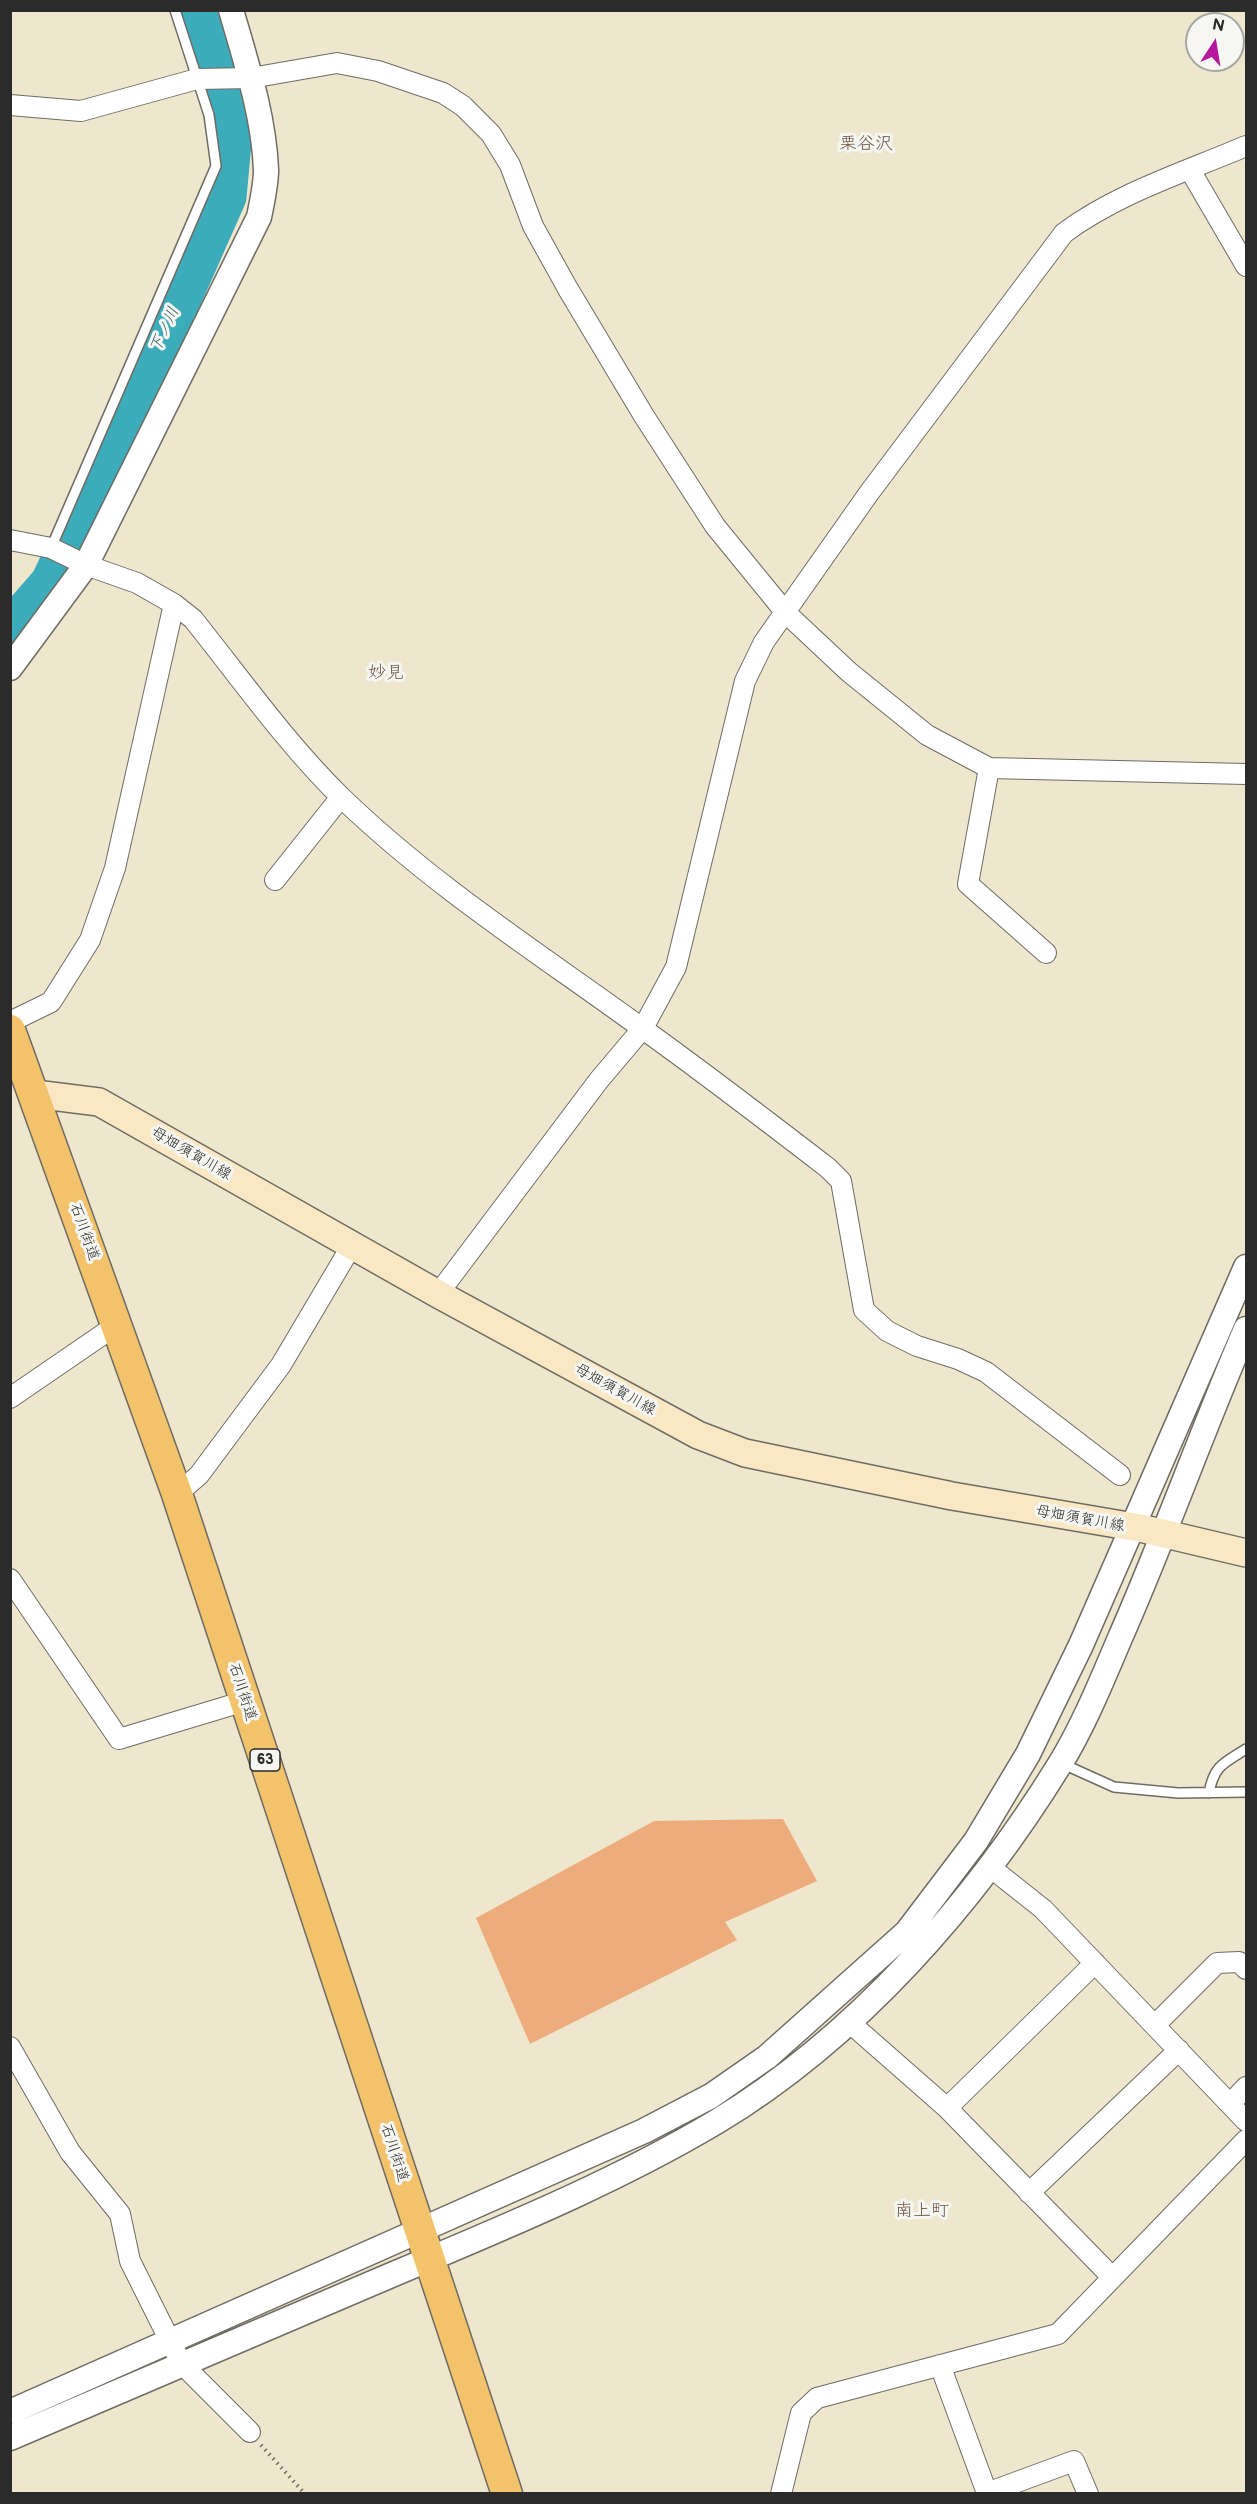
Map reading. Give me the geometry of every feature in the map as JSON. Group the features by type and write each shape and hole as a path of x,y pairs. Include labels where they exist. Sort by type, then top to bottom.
{"main road":[{"name":"石川街道","path":"10,1030 118,1324 177,1494 507,2493"},
{"name":"母畑須賀川線","path":"35,1094 99,1102 438,1294 698,1435 746,1453 952,1496 1146,1530 1246,1553"}],"street":[{"path":"10,668 86,565 260,217 266,172 251,78 231,10"},
{"path":"10,105 81,111 197,79 251,78 337,63 378,71 443,93 476,118 491,134 510,165 533,226 644,416 715,526 786,613 849,672 927,735 989,768 1246,774"},
{"path":"438,1294 598,1080 643,1028 676,967 745,681 764,642 876,484 1064,233 1084,218 1119,200 1246,146"},
{"path":"1190,170 1246,266"},
{"path":"10,540 51,548 86,565 137,583 174,604 194,619 302,755 341,797 473,910 643,1028 841,1180 864,1310 887,1331 917,1346 958,1359 986,1372 1120,1475"},
{"path":"10,1022 51,1002 90,940 115,868 174,604"},
{"path":"989,768 968,884 1046,953"},
{"path":"275,880 341,797"},
{"path":"177,1494 200,1475 281,1365 352,1245"},
{"path":"424,2245 612,2179 718,2121 781,2076 849,2022 918,1954 990,1867 1061,1763 1090,1707 1146,1530 1246,1267"},
{"path":"11,1397 118,1324"},
{"path":"10,2438 176,2353 424,2245 711,2096 767,2057 907,1932 981,1831 1028,1754 1081,1645 1113,1599 1146,1530 1204,1426 1246,1329"},
{"path":"10,1579 119,1739 245,1701"},
{"path":"990,1867 1043,1910 1246,2121"},
{"path":"1155,2025 1216,1963 1239,1962 1246,1969"},
{"path":"947,2108 1095,1963"},
{"path":"849,2022 947,2108 1112,2277"},
{"path":"1029,2193 1179,2050"},
{"path":"12,2053 70,2152 120,2214 130,2261 176,2353 250,2432"},
{"path":"1230,2104 1246,2087"},
{"path":"781,2493 801,2413 817,2398 1058,2334 1246,2140"},
{"path":"10,2412 176,2353"},
{"path":"940,2366 987,2493 1074,2461 1088,2493"}],"lane":[{"path":"51,548 216,166 209,115 175,10"},
{"path":"1209,1793 1212,1776 1218,1766 1246,1749"},
{"path":"1061,1763 1114,1787 1209,1793 1246,1792"}],"path":[{"path":"250,2432 305,2493"}],"building":[{"path":"783,1819 817,1881 725,1922 737,1940 530,2044 476,1918 654,1821"}],"waterway":[{"name":"下ノ川","path":"10,628 50,582 163,342 227,197 232,143 230,115 213,52 198,10"}],"district":[{"name":"栗谷沢","path":"866,144"},
{"name":"妙見","path":"386,673"},
{"name":"南上町","path":"922,2211"}]}
